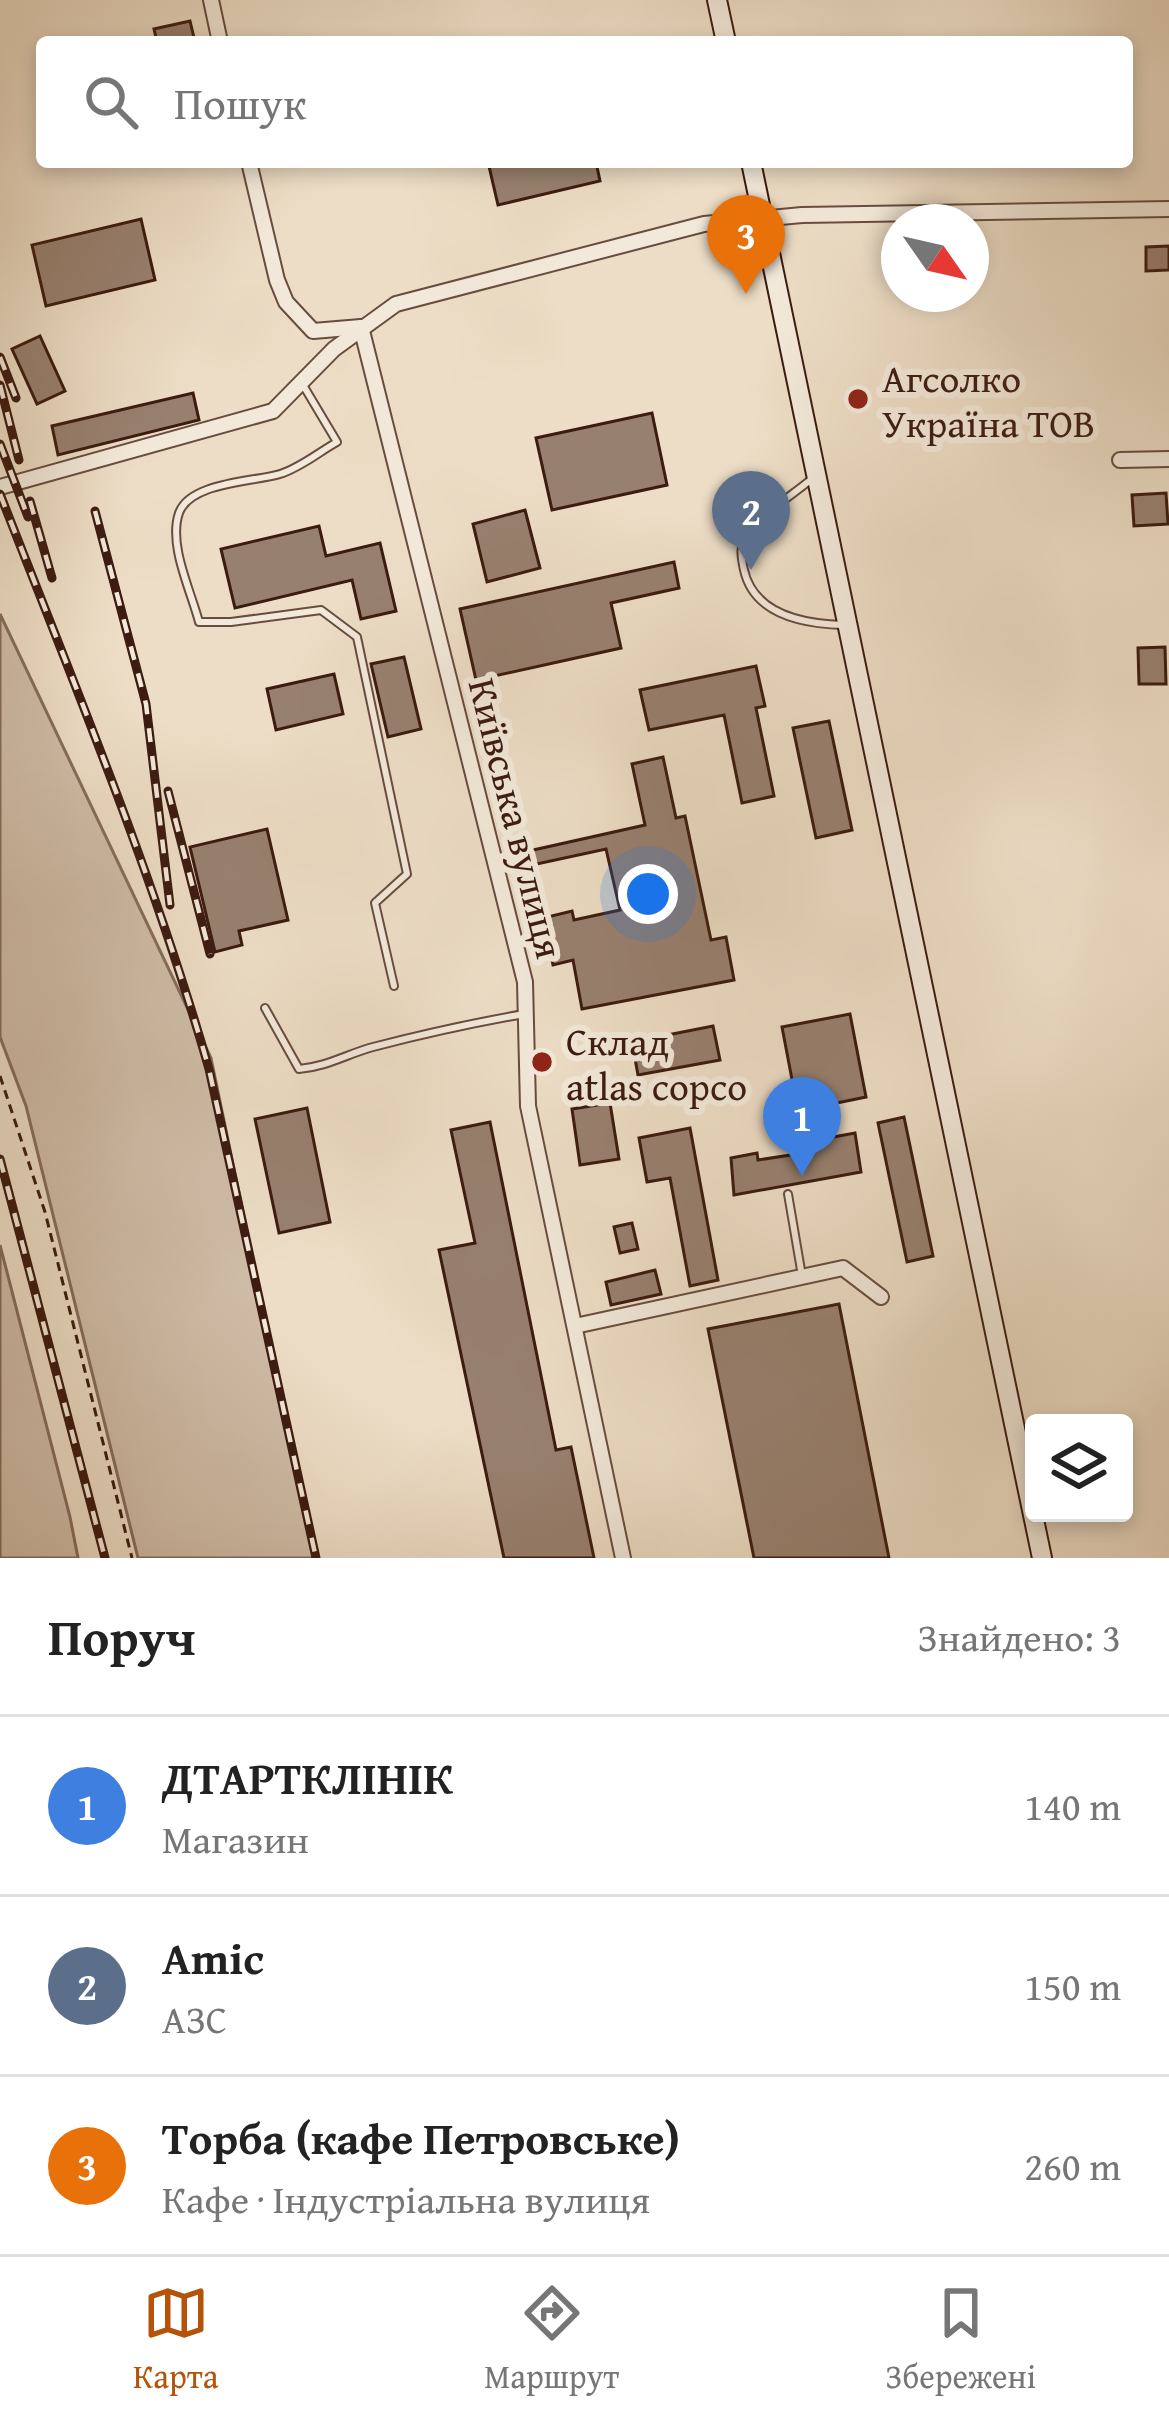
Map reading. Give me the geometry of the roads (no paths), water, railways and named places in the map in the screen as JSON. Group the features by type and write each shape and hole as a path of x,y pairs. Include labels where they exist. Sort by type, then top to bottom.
{"main road":[{"path":"717,0 725,36"},
{"path":"752,168 1042,1558"}],"street":[{"path":"211,0 219,36"},
{"path":"250,168 286,302 313,331 361,327"},
{"path":"0,487 273,411 361,327 396,304 704,224 763,217 1169,209"},
{"name":"Київська вулиця","path":"361,327 525,982 528,1106 623,1558"},
{"path":"1120,460 1169,459"},
{"path":"574,1326 843,1268 881,1297"}],"lane":[{"path":"301,382 338,442 284,473 191,497 179,512 177,542 199,622 321,610 357,637 407,874 375,903 394,986"},
{"path":"817,475 749,531 740,552 748,586 766,604 802,623 848,625"},
{"path":"265,1008 299,1069 322,1067 350,1053 434,1030 526,1014"},
{"path":"788,1194 802,1276"}],"railway":[{"path":"0,357 16,398"},
{"path":"0,385 19,460"},
{"path":"0,444 28,517"},
{"path":"0,494 138,851 209,1069 316,1558"},
{"path":"30,501 52,578"},
{"path":"95,511 146,704 170,905"},
{"path":"168,791 210,954"},
{"path":"0,1159 105,1558"}],"place":[{"name":"Торба (кафе Петровське)","path":"746,294"},
{"name":"Агсолко Україна ТОВ","path":"858,399"},
{"name":"Amic","path":"751,570"},
{"name":"Склад atlas copco","path":"542,1062"},
{"name":"ДТАРТКЛІНІК","path":"802,1176"}]}
